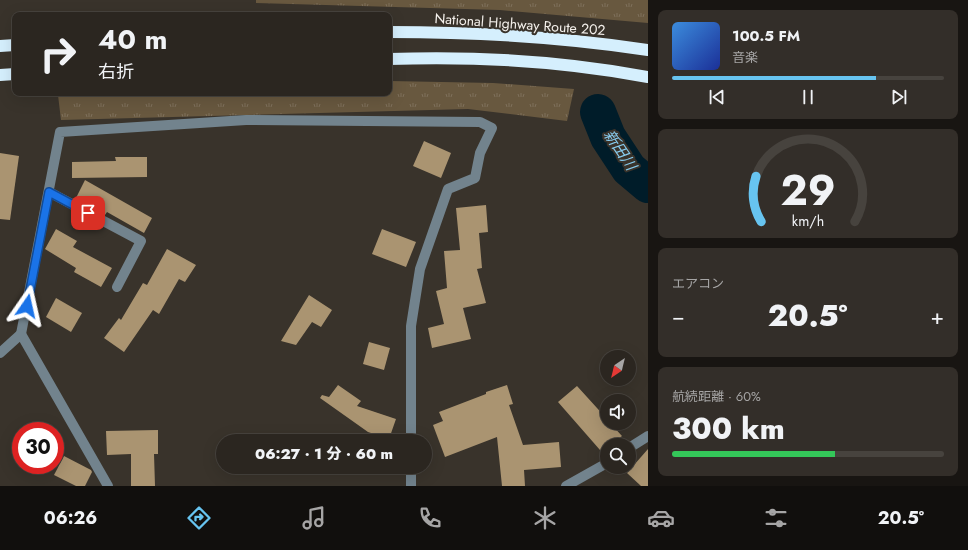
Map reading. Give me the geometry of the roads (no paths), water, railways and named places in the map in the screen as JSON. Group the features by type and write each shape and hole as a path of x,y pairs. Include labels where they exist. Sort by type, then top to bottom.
{"highway":[{"name":"National Highway Route 202","path":"392,32 479,34 625,46 648,50"},
{"path":"0,46 12,45"},
{"path":"392,59 438,57 537,62 616,71 648,77"},
{"path":"0,75 12,74"}],"street":[{"path":"0,353 21,334 60,132 246,120 480,122 492,128 480,153 475,178 448,189 420,269 411,326 411,434"},
{"path":"49,192 141,241 117,287"},
{"path":"21,334 108,486"},
{"path":"636,444 648,436"},
{"path":"566,486 600,467"},
{"path":"411,474 411,486"}],"waterway":[{"name":"新田川","path":"598,112 608,137 629,169 648,185"}]}
